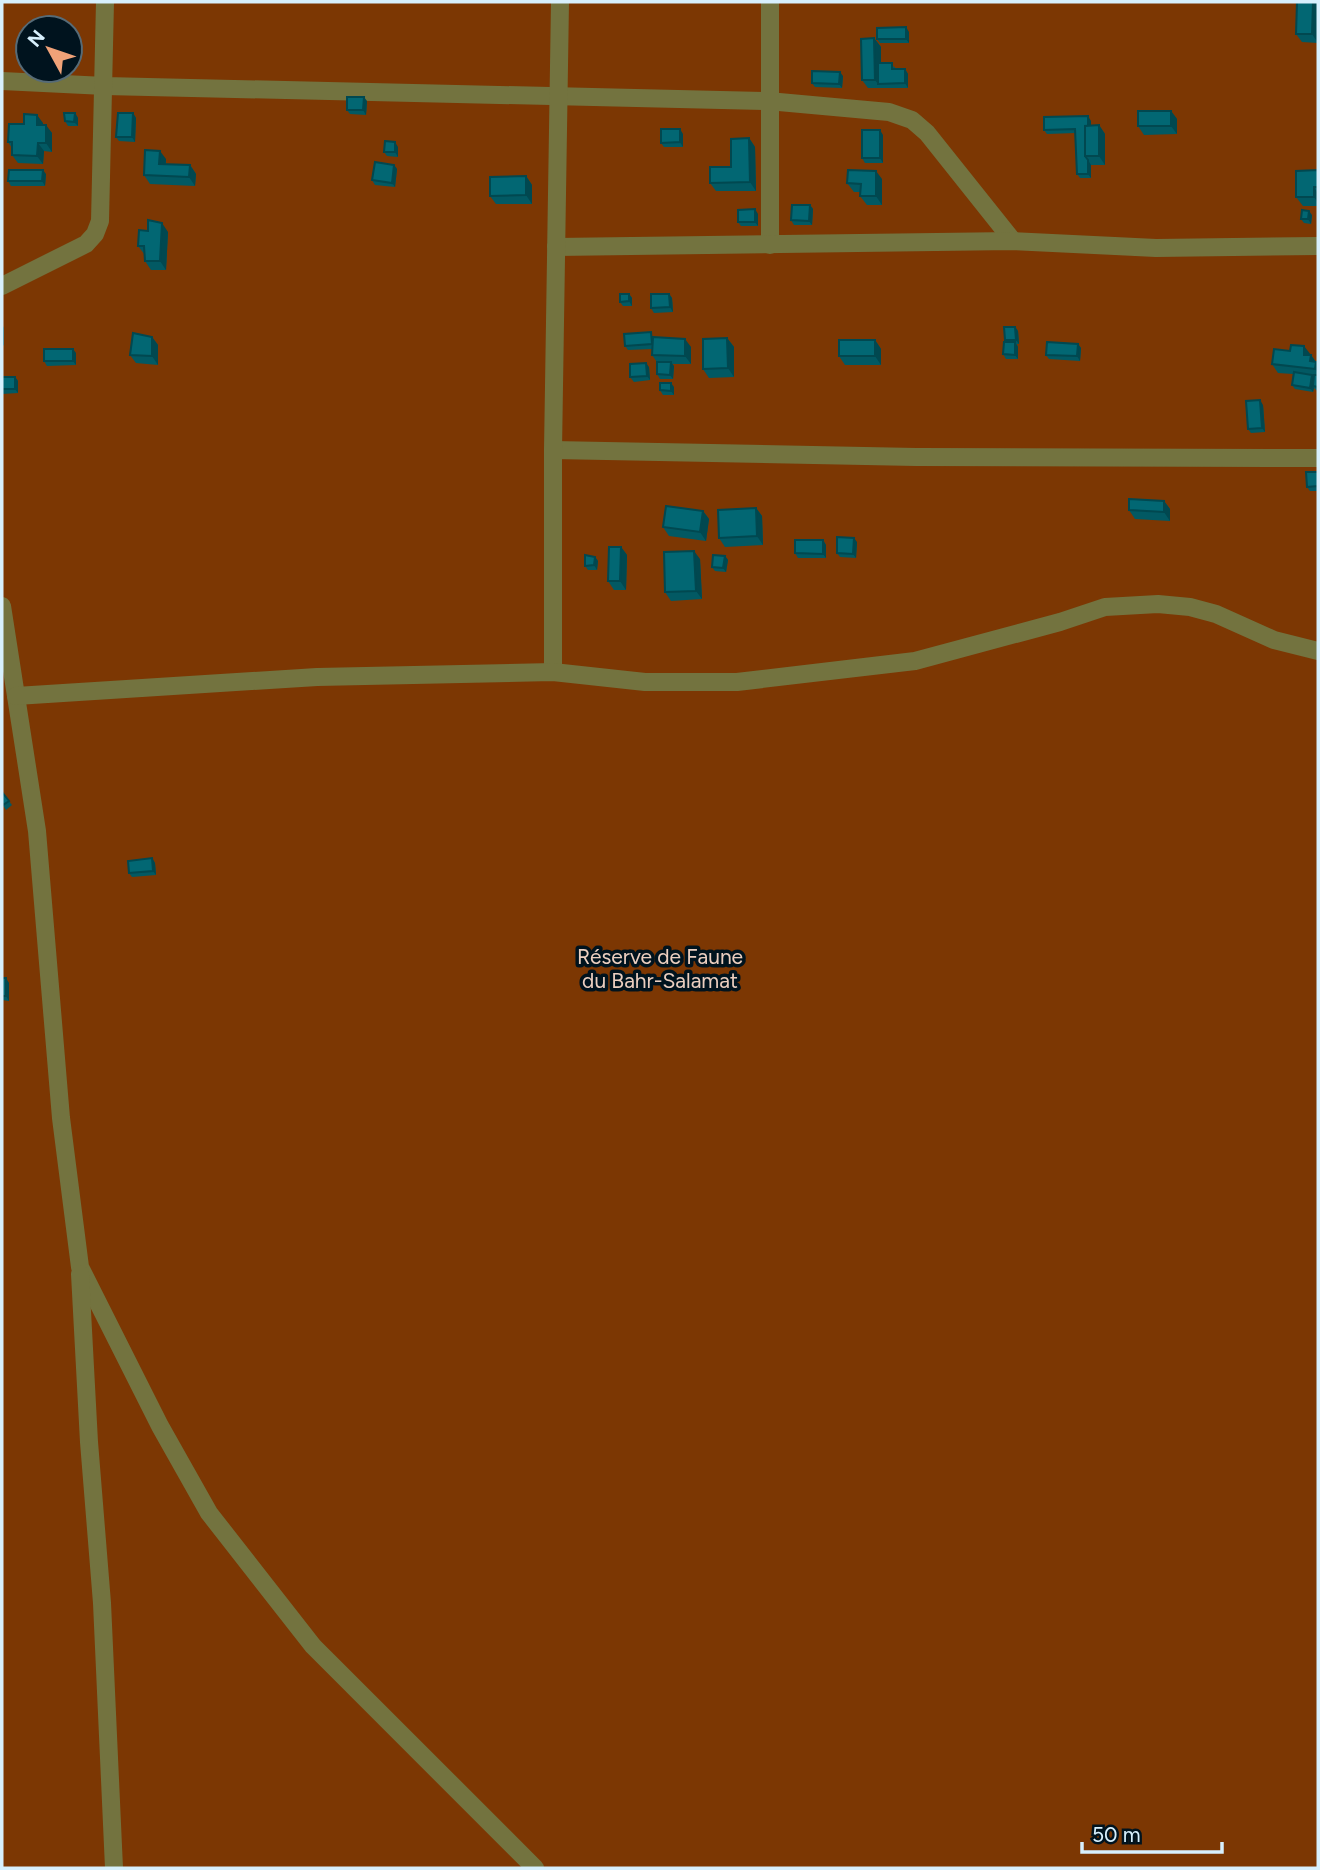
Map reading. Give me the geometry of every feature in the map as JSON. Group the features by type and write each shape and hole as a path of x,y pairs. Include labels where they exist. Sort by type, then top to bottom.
{"street":[{"path":"2,286 86,244 96,233 100,221 105,2"},
{"path":"553,672 553,450 560,2"},
{"path":"770,2 770,245"},
{"path":"2,81 105,86 768,101 889,112 912,120 928,133 1013,241"},
{"path":"556,247 1013,241 1156,248 1318,246"},
{"path":"553,450 916,457 1318,458"},
{"path":"16,696 317,677 553,672 645,682 737,682 915,661 1060,622 1105,607 1158,604 1190,607 1216,614 1274,640 1318,651"},
{"path":"2,617 37,831 61,1118 80,1267 89,1442 103,1603 114,1868"},
{"path":"80,1267 160,1426 209,1513 313,1646 535,1868"}],"green space":[{"name":"Réserve de Faune du Bahr-Salamat","path":"2,2 1318,2 1318,1868 2,1868"}],"building":[{"path":"1297,2 1313,2 1312,34 1296,34"},
{"path":"906,27 906,39 877,39 877,28"},
{"path":"874,38 875,80 862,80 861,39"},
{"path":"878,63 892,63 892,69 905,69 905,83 878,84"},
{"path":"812,71 840,72 839,84 812,83"},
{"path":"347,97 364,97 363,110 347,110"},
{"path":"1138,111 1171,111 1171,126 1138,126"},
{"path":"64,113 75,113 74,122 65,121"},
{"path":"118,113 133,113 132,137 116,137"},
{"path":"24,114 37,115 37,125 46,125 46,143 38,143 37,156 12,155 12,142 8,142 9,124 24,124"},
{"path":"1088,116 1088,126 1085,126 1085,156 1088,160 1088,174 1077,174 1075,129 1044,130 1044,117"},
{"path":"1099,125 1099,156 1085,156 1085,126"},
{"path":"661,129 680,129 680,142 661,143"},
{"path":"862,130 880,130 880,158 862,158"},
{"path":"749,138 750,182 710,183 710,167 731,167 731,139"},
{"path":"385,141 395,142 395,152 384,152"},
{"path":"145,150 160,151 159,164 190,165 189,177 144,175"},
{"path":"375,162 394,165 392,183 372,180"},
{"path":"9,170 43,170 42,181 8,181"},
{"path":"848,170 876,171 876,196 860,196 861,184 847,183"},
{"path":"1318,170 1318,187 1314,187 1314,197 1296,197 1296,171"},
{"path":"526,176 526,195 490,196 490,177"},
{"path":"792,205 810,205 809,221 791,220"},
{"path":"755,209 755,222 738,222 738,210"},
{"path":"1302,210 1309,211 1308,219 1301,219"},
{"path":"148,220 162,223 160,261 145,261 144,246 138,246 139,230 148,231"},
{"path":"620,294 629,294 629,301 620,302"},
{"path":"651,294 669,294 670,307 651,308"},
{"path":"1004,327 1015,327 1016,340 1005,340"},
{"path":"651,332 652,344 625,346 624,334"},
{"path":"133,333 152,337 152,356 130,355"},
{"path":"653,337 685,339 685,356 652,355"},
{"path":"727,338 728,368 703,369 703,339"},
{"path":"839,340 875,340 875,356 839,356"},
{"path":"1004,342 1015,342 1015,355 1003,354"},
{"path":"1047,342 1078,344 1077,356 1046,355"},
{"path":"1291,345 1304,346 1304,355 1311,355 1310,361 1316,362 1315,369 1272,364 1274,349 1290,351"},
{"path":"44,349 73,349 73,361 44,361"},
{"path":"657,362 671,362 670,375 657,374"},
{"path":"646,363 647,376 630,377 630,364"},
{"path":"1294,372 1312,375 1310,388 1292,385"},
{"path":"1314,375 1318,375 1318,387 1313,386"},
{"path":"2,377 15,377 15,389 2,389"},
{"path":"660,383 671,383 671,391 660,390"},
{"path":"1260,400 1262,428 1248,429 1246,401"},
{"path":"1306,472 1318,472 1318,486 1307,487"},
{"path":"1129,499 1164,501 1164,512 1129,510"},
{"path":"666,506 703,511 700,532 663,527"},
{"path":"756,508 757,536 719,538 718,510"},
{"path":"837,537 854,538 853,554 837,553"},
{"path":"795,540 823,540 823,554 795,553"},
{"path":"609,547 621,547 620,581 608,581"},
{"path":"694,551 696,591 665,592 664,552"},
{"path":"585,555 595,557 594,565 585,566"},
{"path":"713,555 725,556 723,568 712,567"},
{"path":"2,792 9,801 3,805 2,803"},
{"path":"152,858 153,871 129,873 128,861"},
{"path":"2,978 6,978 6,996 2,996"}]}
